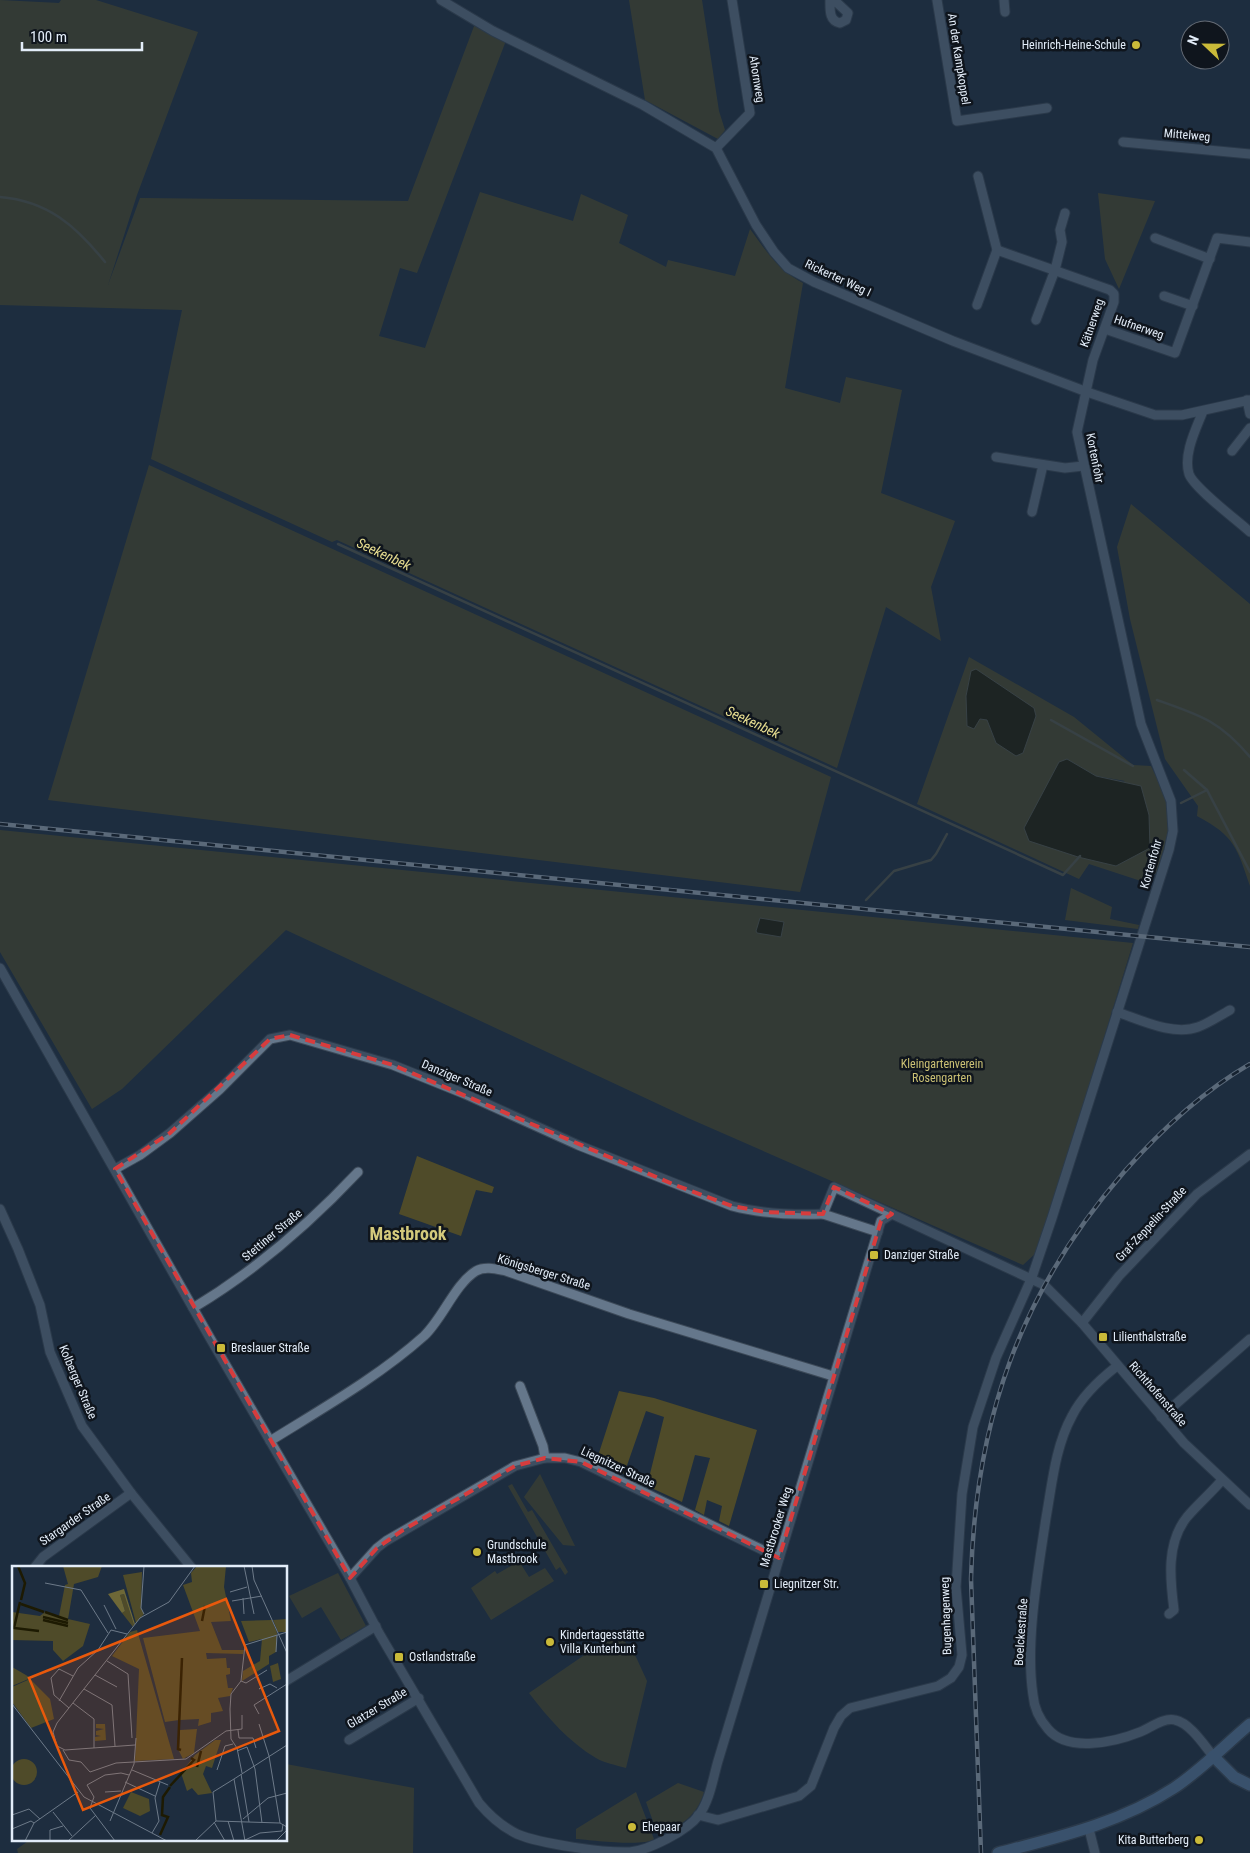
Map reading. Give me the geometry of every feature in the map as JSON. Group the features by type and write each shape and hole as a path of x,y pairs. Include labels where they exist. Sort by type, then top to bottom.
{"main road":[{"path":"998,1853 1089,1829 1173,1789 1250,1724"},
{"path":"1213,1756 1234,1777 1250,1785"}],"street":[{"path":"441,0 493,31 643,104 716,148"},
{"name":"Ahornweg","path":"716,148 750,113 732,0"},
{"path":"830,0 831,17 834,21 840,23 846,20 848,13 834,0"},
{"name":"An der Kampkoppel","path":"936,0 956,121 1047,108"},
{"path":"1004,0 1005,12"},
{"name":"Mittelweg","path":"1123,142 1250,154"},
{"name":"Rickerter Weg I","path":"716,148 756,225 788,268 907,323 1087,392 1155,415 1182,415 1248,400"},
{"path":"977,305 997,250 978,176"},
{"path":"1036,320 1055,270 1062,242 1060,230 1065,213"},
{"path":"1156,238 1210,258"},
{"name":"Hufnerweg","path":"1105,329 1175,352 1217,238 1250,242"},
{"name":"Kätnerweg","path":"997,250 1110,290 1114,294 1105,329 1093,360 1087,392"},
{"path":"1164,296 1193,306"},
{"name":"Kortenfohr","path":"1032,1277 1169,850 1173,812 1171,801 1141,724 1104,550 1083,466 1077,432 1087,392"},
{"path":"1248,400 1250,414"},
{"path":"1203,411 1190,450 1189,474 1196,485 1250,532"},
{"path":"1232,451 1250,428"},
{"path":"996,457 1065,468 1083,466"},
{"path":"1032,512 1043,465"},
{"path":"0,968 460,1772 489,1815 516,1833 540,1842 628,1852 642,1852 658,1844 698,1815"},
{"path":"1117,1012 1162,1027 1178,1029 1197,1027 1230,1010"},
{"name":"Danziger Straße","path":"115,1169 140,1155 170,1133 220,1089 270,1039 290,1035 393,1065 465,1094 578,1146 732,1206 748,1210 791,1215 823,1214 878,1232"},
{"name":"Graf-Zeppelin-Straße","path":"1082,1323 1120,1276 1197,1194 1250,1154"},
{"name":"Stettiner Straße","path":"193,1308 266,1258 306,1224 358,1172"},
{"path":"823,1214 834,1187 892,1214"},
{"name":"Kolberger Straße","path":"0,1209 40,1305 50,1352 82,1426 190,1566"},
{"name":"Richthofenstraße","path":"892,1214 1032,1277 1054,1294 1082,1323 1161,1417 1222,1480 1250,1505"},
{"name":"Mastbrooker Weg","path":"698,1815 706,1799 881,1221 892,1214"},
{"name":"Königsberger Straße","path":"270,1441 393,1362 426,1334 443,1314 463,1282 477,1270 489,1268 506,1270 638,1316 833,1376"},
{"name":"Bugenhagenweg","path":"698,1815 718,1820 799,1796 810,1786 834,1728 841,1716 850,1708 938,1686 951,1678 959,1667 962,1655 956,1587 962,1494 973,1427 996,1358 1032,1277"},
{"path":"1161,1417 1250,1340"},
{"name":"Boelckestraße","path":"1117,1366 1086,1395 1071,1416 1054,1468 1033,1621 1031,1674 1033,1696 1043,1722 1059,1739 1075,1743 1127,1737 1161,1722 1174,1719 1184,1723 1213,1756"},
{"path":"520,1386 543,1446 545,1458"},
{"name":"Liegnitzer Straße","path":"350,1578 376,1548 403,1530 516,1466 545,1458 565,1458 581,1462 779,1558"},
{"path":"1169,1614 1174,1610 1171,1565 1177,1536 1186,1518 1222,1480"},
{"name":"Stargarder Straße","path":"36,1566 43,1557 132,1493"},
{"path":"288,1680 376,1626"},
{"name":"Glatzer Straße","path":"349,1740 419,1698"},
{"path":"1089,1829 1095,1853"}],"highlighted area":[{"path":"290,1035 393,1065 675,1185 732,1206 765,1212 823,1214 834,1187 892,1214 881,1221 779,1558 581,1462 545,1458 515,1466 403,1530 377,1548 350,1578 115,1169 170,1133 270,1039"}],"green space":[{"path":"0,0 59,3 61,0 96,0 198,32 137,195 108,285 140,198 408,201 476,21 507,38 417,273 400,268 379,336 425,348 480,192 573,221 581,194 628,215 619,243 666,267 668,260 735,276 750,229 779,266 803,283 785,388 840,403 846,377 902,390 881,493 955,521 931,587 941,641 886,607 837,768 337,540 332,542 151,459 182,310 0,305"},
{"path":"629,0 702,0 719,111 725,130 718,139 645,100"},
{"path":"1098,193 1155,201 1119,289 1105,259"},
{"path":"149,465 831,777 800,892 48,800"},
{"path":"1131,504 1250,604 1250,886 1238,852 1233,844 1210,823 1197,816 1198,806 1165,759 1130,619 1117,547"},
{"path":"969,657 1074,717 1133,765 1151,766 1168,801 1170,829 1159,871 1144,882 1089,864 1079,879 917,804","holes":["976,669 996,743 987,720 980,719 976,723","1067,759 1096,776 1125,781 1024,828"]},
{"name":"Kleingartenverein Rosengarten","path":"0,830 1133,943 1039,1250 1023,1265 688,1118 286,930 122,1089 92,1109 0,952"},
{"path":"1071,888 1112,907 1110,919 1139,925 1138,929 1065,920"},
{"path":"417,1156 494,1187 492,1193 476,1190 461,1236 399,1214"},
{"path":"619,1391 654,1398 757,1430 729,1526 719,1521 722,1506 707,1500 704,1515 695,1510 710,1458 695,1455 682,1502 647,1486 664,1417 646,1411 624,1474 596,1462"},
{"path":"540,1474 575,1546 563,1545 524,1497"},
{"path":"512,1484 528,1512 532,1510 568,1572 565,1575 560,1567 556,1570 508,1486"},
{"path":"515,1555 529,1577 545,1568 554,1581 491,1620 471,1588 495,1571 497,1574 511,1566 507,1561"},
{"path":"338,1573 366,1626 341,1640 321,1607 302,1618 289,1596"},
{"path":"618,1632 636,1657 647,1681 626,1768 606,1763 586,1752 551,1720 529,1693"},
{"path":"288,1764 414,1788 413,1853 18,1853 17,1849 30,1840 288,1840"},
{"path":"678,1783 704,1792 701,1800 693,1814 681,1824 658,1835 646,1802"},
{"path":"636,1792 654,1839 640,1843 629,1843 576,1839 576,1829"}],"shaded area":[{"path":"976,669 1034,708 1036,716 1023,753 1016,756 996,743 987,720 980,719 974,729 967,726 966,696 971,671"},
{"path":"1067,759 1096,776 1141,786 1149,815 1150,848 1116,866 1078,857 1029,841 1024,828 1059,762"},
{"path":"760,918 784,922 781,937 757,933"}],"waterway":[{"path":"0,197 17,199 33,204 60,218 83,237 105,262"},
{"name":"Seekenbek","path":"338,544 1063,875 1080,856"},
{"path":"1157,700 1197,715 1219,727 1250,757"},
{"path":"1051,720 1133,766"},
{"path":"1184,770 1207,790"},
{"name":"Seekenbek","path":"1181,803 1207,790 1250,872"},
{"path":"866,900 894,871 931,860 947,834"}],"railway":[{"path":"0,824 1250,947"},
{"path":"981,1853 971,1579 974,1521 982,1466 994,1412 1010,1361 1031,1312 1057,1264 1088,1217 1124,1172 1167,1127 1199,1099 1250,1064"}],"place":[{"name":"Heinrich-Heine-Schule","path":"1136,45"},
{"name":"Danziger Straße","path":"874,1255"},
{"name":"Lilienthalstraße","path":"1103,1337"},
{"name":"Breslauer Straße","path":"221,1348"},
{"name":"Grundschule Mastbrook","path":"477,1552"},
{"name":"Liegnitzer Str.","path":"764,1584"},
{"name":"Kindertagesstätte Villa Kunterbunt","path":"550,1642"},
{"name":"Ostlandstraße","path":"399,1657"},
{"name":"Ehepaar","path":"632,1827"},
{"name":"Kita Butterberg","path":"1199,1840"}],"district":[{"name":"Mastbrook","path":"408,1234"}]}
